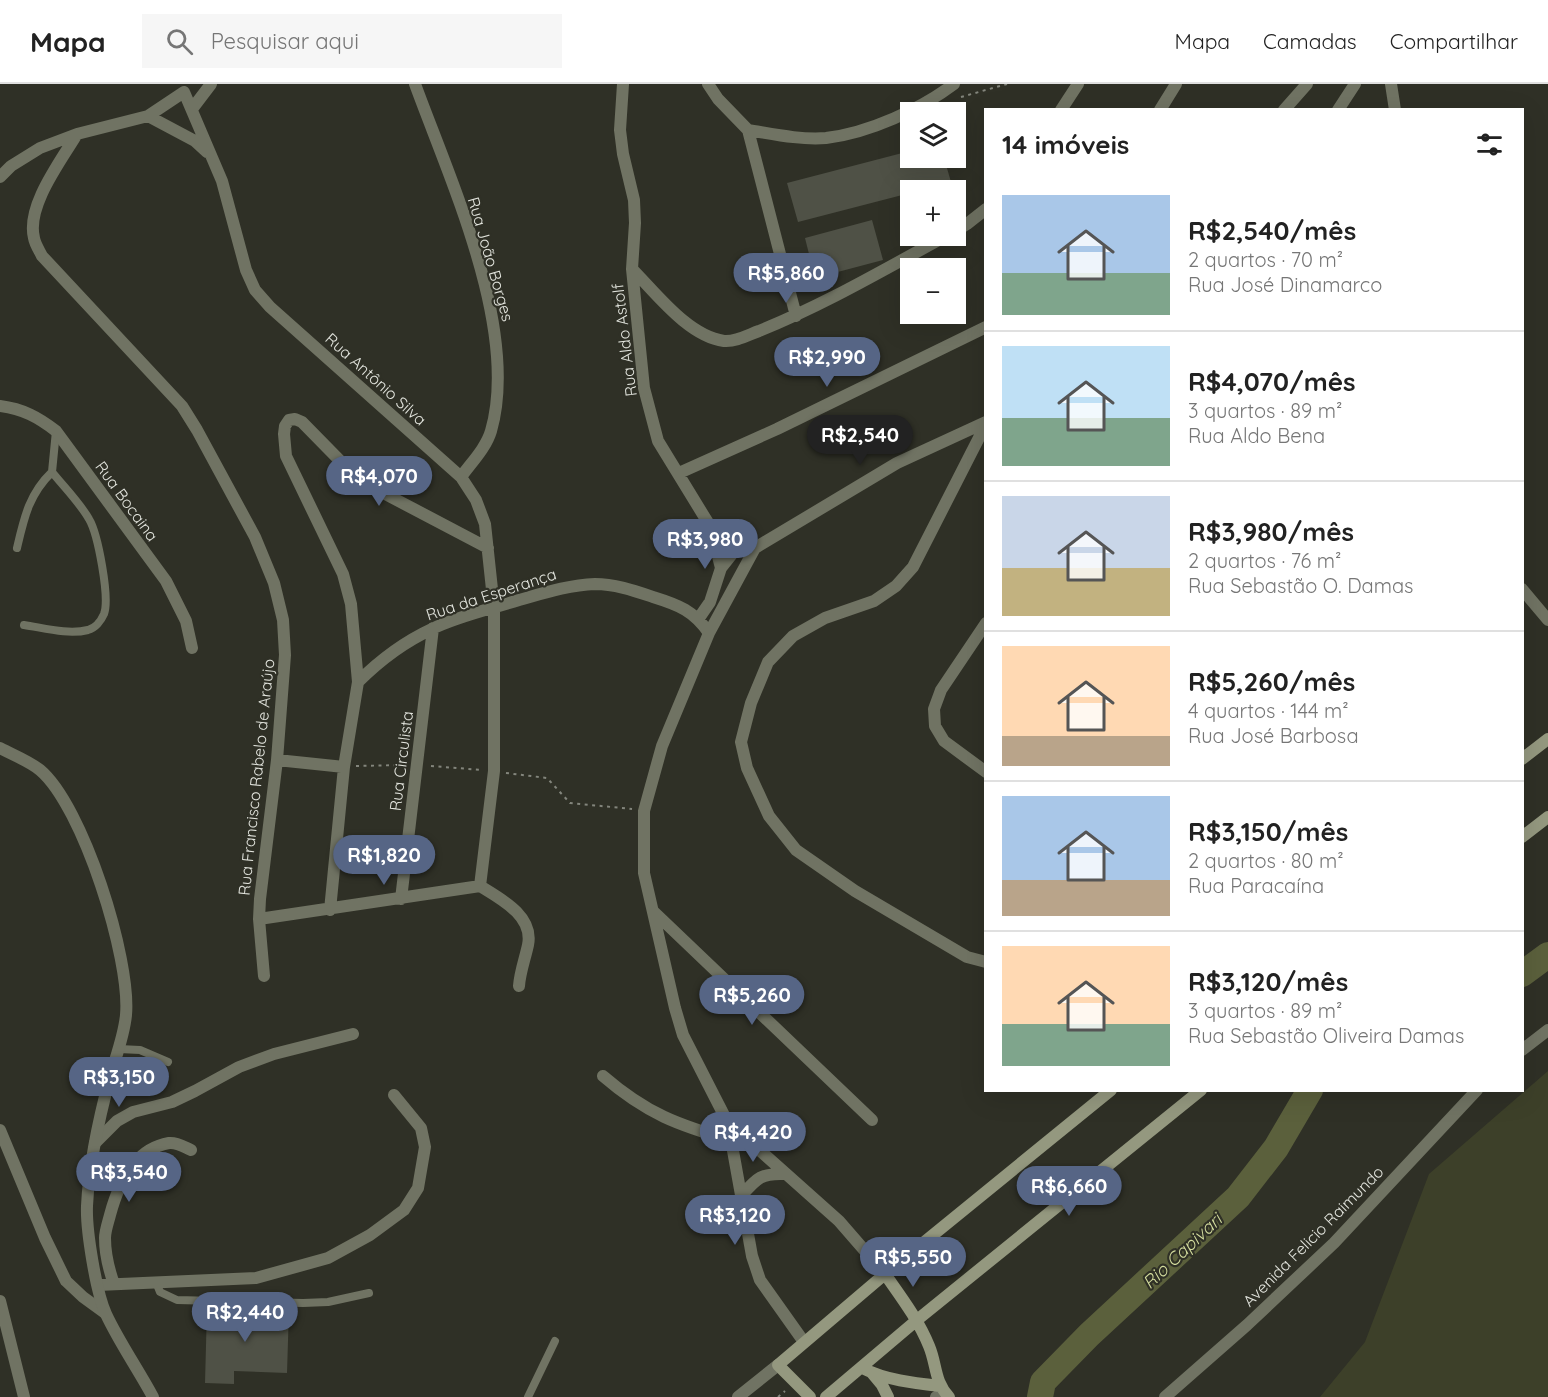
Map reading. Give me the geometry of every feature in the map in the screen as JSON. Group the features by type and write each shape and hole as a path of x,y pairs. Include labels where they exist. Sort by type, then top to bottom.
{"main road":[{"path":"1524,757 1548,739"},
{"path":"1524,835 1548,817"},
{"path":"810,1397 778,1365 885,1274 1109,1092"},
{"path":"826,1397 867,1370 917,1320 1200,1092"},
{"path":"885,1274 917,1320 929,1347 942,1393"},
{"path":"867,1370 942,1393"},
{"path":"867,1370 882,1385 888,1397"}],"street":[{"path":"192,109 211,84"},
{"name":"Rua João Borges","path":"415,84 469,230 493,316 498,368 491,432 482,449 461,477"},
{"name":"Rua Aldo Astolf","path":"623,84 620,130 634,201 632,269 644,388 658,441 710,526 721,536 755,548"},
{"path":"708,84 718,99 748,130 796,316"},
{"path":"748,130 795,137 825,138 851,133 918,108 954,84"},
{"path":"1062,108 1078,84"},
{"path":"1161,108 1176,84"},
{"path":"1286,108 1307,84"},
{"path":"1339,108 1355,84"},
{"path":"1391,84 1395,108"},
{"path":"0,177 10,166 40,147 77,134 148,116 185,88"},
{"name":"Rua Antônio Silva","path":"185,88 222,182 246,270 255,290 270,307 461,477 479,508 485,524 494,608 494,771 480,886"},
{"name":"Rua Antônio Silva","path":"148,116 195,141 210,155"},
{"name":"Rua Francisco Rabelo de Araújo","path":"77,134 37,204 33,225 34,238 42,256 182,406 255,537 274,583 283,620 285,655 277,760 260,920 264,976"},
{"path":"966,225 984,211"},
{"path":"632,269 690,327 710,337 725,341 738,339 796,316 927,246"},
{"path":"679,473 777,429 984,328"},
{"name":"Rua Bocaina","path":"0,406 17,408 36,416 56,431 166,581 186,621 192,648"},
{"path":"330,910 344,767 358,682 348,594 343,574 286,456 285,426 289,420 302,423 354,475 372,487 488,548"},
{"path":"804,1342 760,1280 752,1256 728,1123 684,1035 675,1008 644,873 644,811 662,746 709,633 755,548 897,463 984,424"},
{"path":"984,427 913,567 896,586 874,601 825,618 793,636 768,662 751,703 741,742 747,768 769,816 796,850 855,891 967,957 984,961"},
{"path":"710,526 721,568"},
{"path":"699,618 710,602 721,568 740,544"},
{"name":"Rua da Esperança","path":"358,682 376,664 398,648 433,628 569,587 597,584 625,588 662,600 687,610 699,618 709,633"},
{"path":"1524,591 1548,620"},
{"path":"984,626 941,690 934,709 935,726 944,741 984,771"},
{"name":"Rua Circulista","path":"401,899 433,628"},
{"path":"0,748 39,770 55,788 78,826 93,859 117,940 125,990 126,1014 95,1143 87,1208 93,1263 105,1312 153,1397"},
{"path":"277,760 344,767"},
{"path":"260,920 480,886 515,910 526,924 528,933 519,986"},
{"path":"653,911 872,1120"},
{"path":"1524,1048 1548,1030"},
{"path":"95,1143 117,1121 133,1112 172,1102 239,1067 274,1054 353,1034"},
{"path":"603,1076 627,1097 655,1113 681,1125 733,1141"},
{"name":"Avenida Felicio Raimundo","path":"1165,1397 1334,1244 1475,1092"},
{"path":"98,1285 256,1278 328,1258 370,1235 404,1210 418,1188 425,1147 422,1128 394,1095"},
{"path":"728,1123 839,1221 885,1274"},
{"path":"0,1130 45,1238 66,1281 83,1297 105,1312"},
{"path":"114,1284 109,1269 104,1236 117,1192 126,1172 153,1149 169,1143 176,1143 191,1150"},
{"path":"742,1195 761,1176 768,1173 784,1174"},
{"path":"0,1301 24,1397"},
{"path":"738,1397 778,1365"}],"lane":[{"path":"17,548 24,514 30,499 52,472 56,431"},
{"path":"24,625 61,631 89,630 99,622 104,613 106,602 97,535 89,518 52,472"},
{"path":"119,1049 140,1050 168,1062"},
{"path":"156,1282 160,1292 168,1298 177,1300 303,1304 328,1302 369,1293"},
{"path":"528,1397 555,1341"}],"path":[{"path":"952,99 1008,84"},
{"path":"494,771 547,778 570,804 644,811"}],"green space":[{"path":"1548,1071 1548,1397 1320,1397 1365,1342 1429,1174"}],"building":[{"path":"900,154 900,168 947,168 950,180 900,180 900,196 798,222 787,183"},
{"path":"872,220 883,260 815,278 805,238"},
{"path":"207,1308 251,1310 251,1318 266,1318 266,1308 289,1309 287,1373 234,1371 234,1384 205,1383"}],"waterway":[{"name":"Rio Capivari","path":"1524,973 1548,955"},
{"name":"Rio Capivari","path":"1040,1397 1043,1382 1089,1335 1238,1197 1276,1148 1309,1092"}]}
